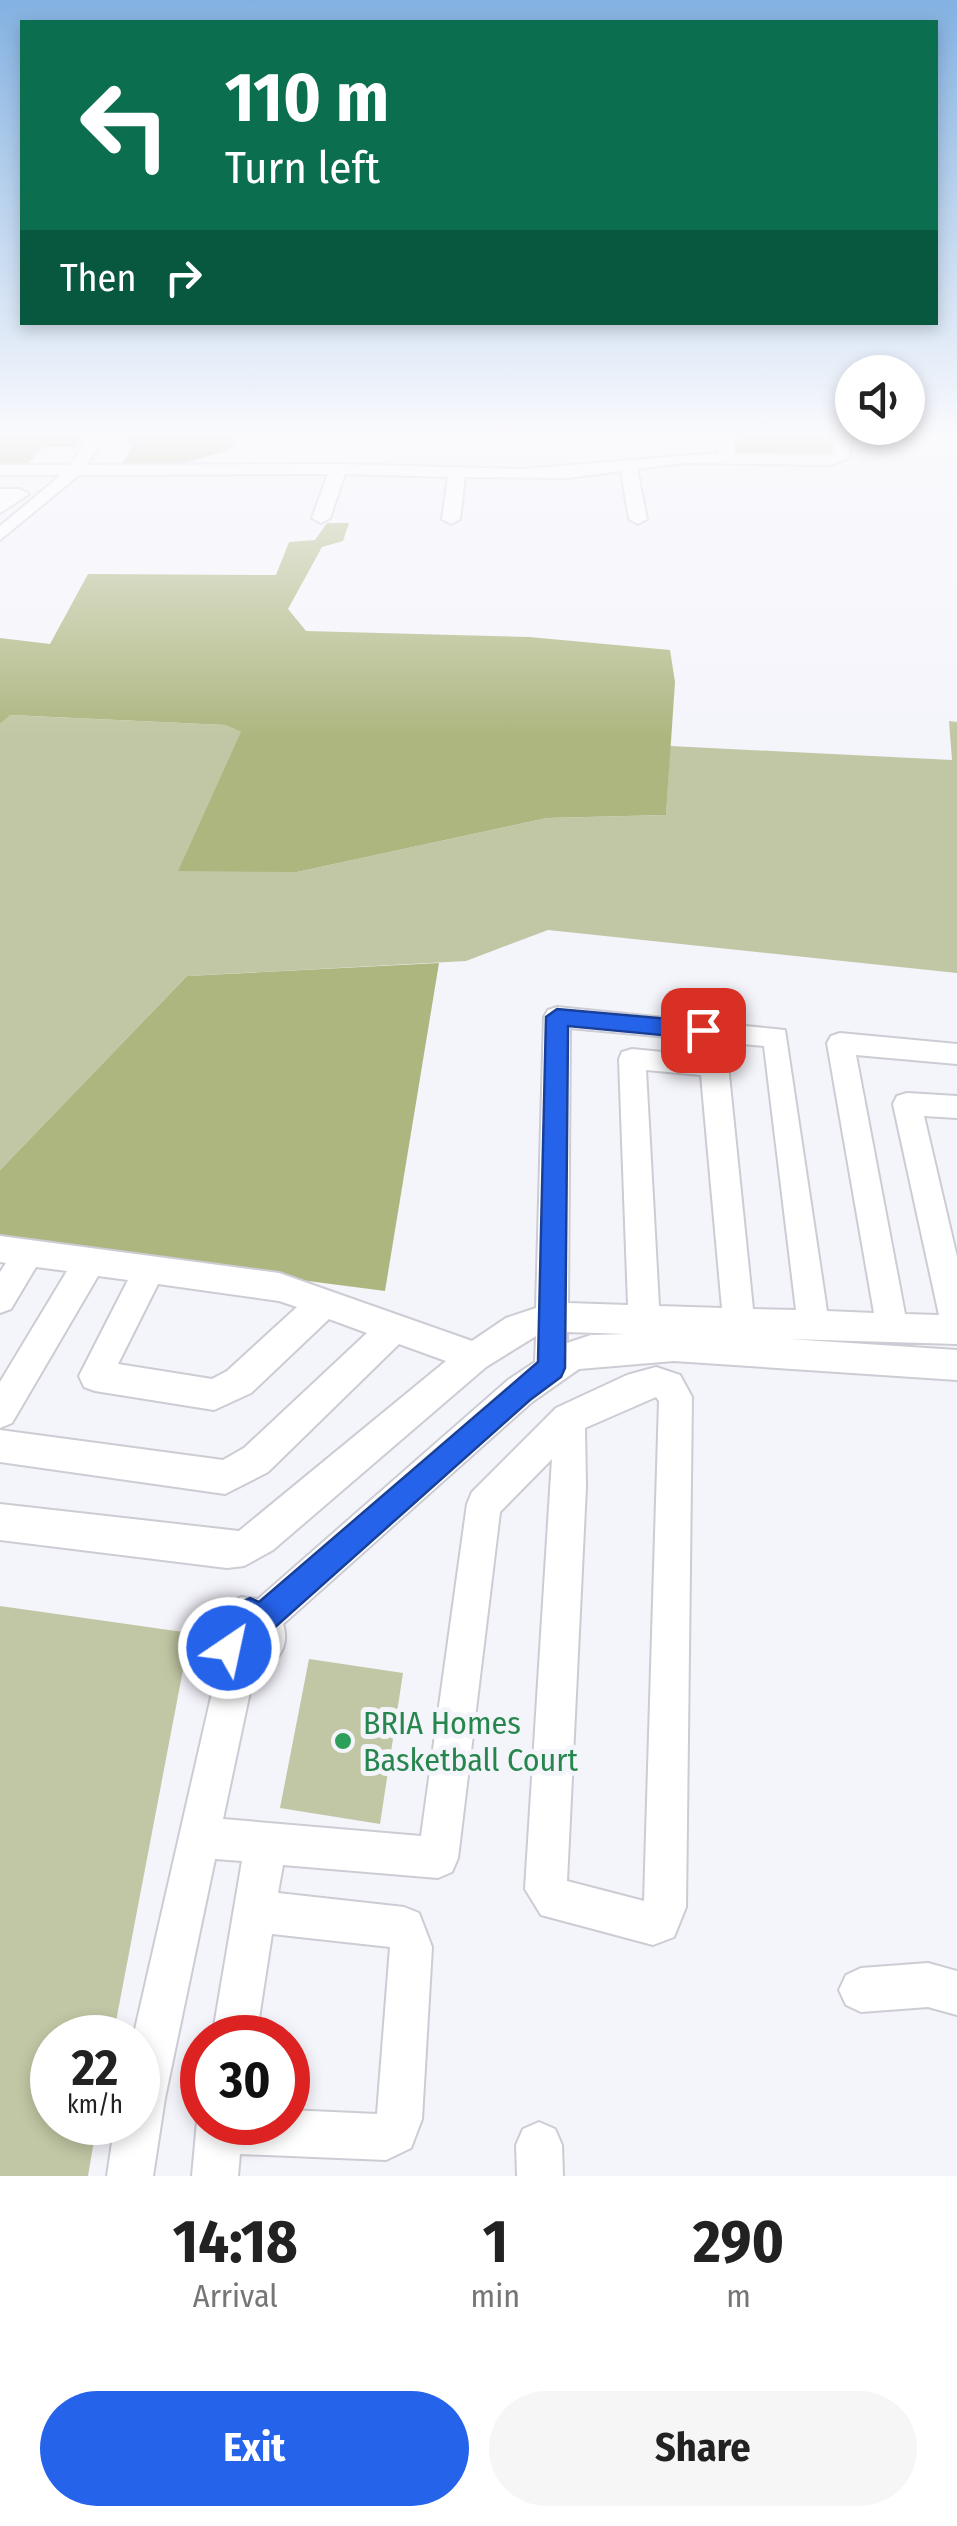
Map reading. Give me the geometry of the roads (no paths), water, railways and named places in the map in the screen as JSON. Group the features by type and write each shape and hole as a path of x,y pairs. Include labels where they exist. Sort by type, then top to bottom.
{"street":[{"path":"551,1368 557,1017 776,1037 813,1324"},
{"path":"892,1327 840,1043 957,1054"},
{"path":"644,1319 632,1059 714,1065 739,1322"},
{"path":"0,1522 227,1550 244,1548 282,1522 475,1358 517,1328 552,1317 957,1327 906,1104 957,1107"},
{"path":"0,1299 14,1251 90,1260 279,1287 475,1358"},
{"path":"0,1412 90,1260"},
{"path":"150,1269 95,1376 214,1395 239,1382 324,1303"},
{"path":"0,1446 225,1477 236,1474 256,1460 392,1329"},
{"path":"130,2176 142,2098 239,1656 252,1655 264,1646 267,1631 262,1619 520,1391 551,1368 592,1350 674,1346 957,1366"},
{"path":"198,1837 438,1858 484,1504 568,1419 656,1382 668,1386 676,1397 665,1907 659,1922 652,1924 556,1900 546,1889 570,1487 568,1419"},
{"path":"238,2015 266,1842"},
{"path":"255,1911 404,1928 412,1947 399,2120 394,2132 386,2138 310,2133"},
{"path":"861,1990 928,1985 957,1992"},
{"path":"215,2176 218,2145"}],"place":[{"name":"BRIA Homes Basketball Court","path":"343,1741"}]}
